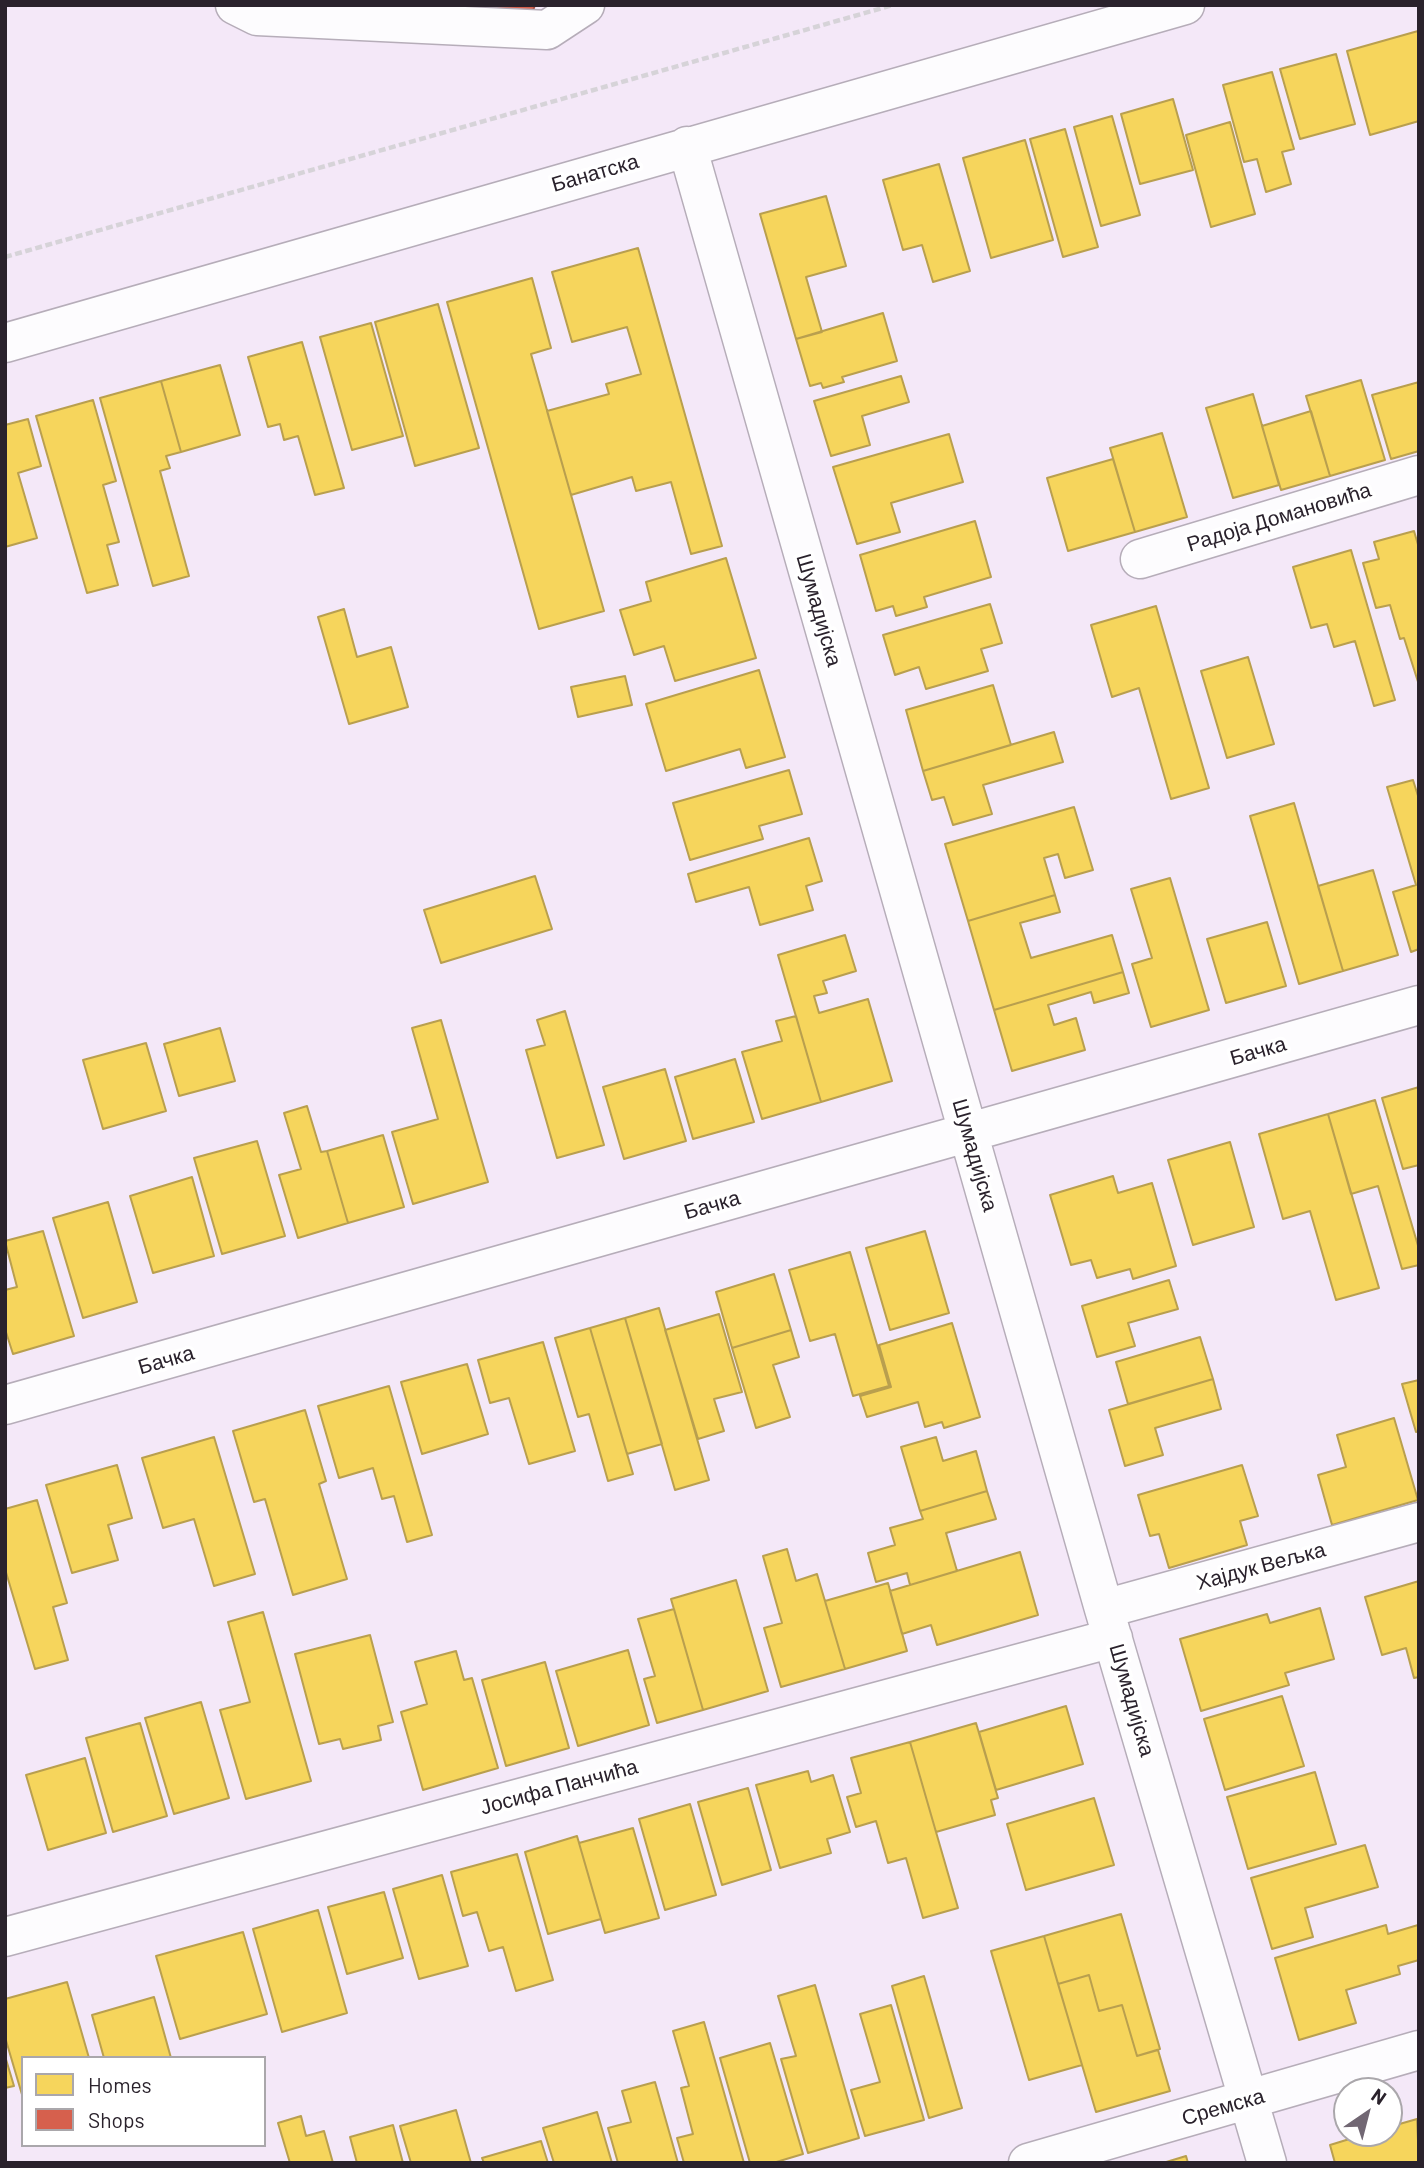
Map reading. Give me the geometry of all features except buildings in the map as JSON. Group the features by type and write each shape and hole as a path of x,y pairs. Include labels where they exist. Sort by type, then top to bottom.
{"street":[{"path":"235,5 257,16 547,30 585,5"},
{"name":"Банатска","path":"5,343 1185,5"},
{"name":"Шумадијска","path":"687,146 1109,1623 1267,2163"},
{"name":"Радоја Домановића","path":"1140,559 1419,475"},
{"name":"Бачка","path":"5,1405 1419,1005"},
{"name":"Хајдук Вељка","path":"1109,1623 1419,1522"},
{"name":"Јосифа Панчића","path":"5,1937 1109,1623"},
{"name":"Сремска","path":"1028,2163 1419,2050"}],"path":[{"path":"5,257 893,5"}]}
